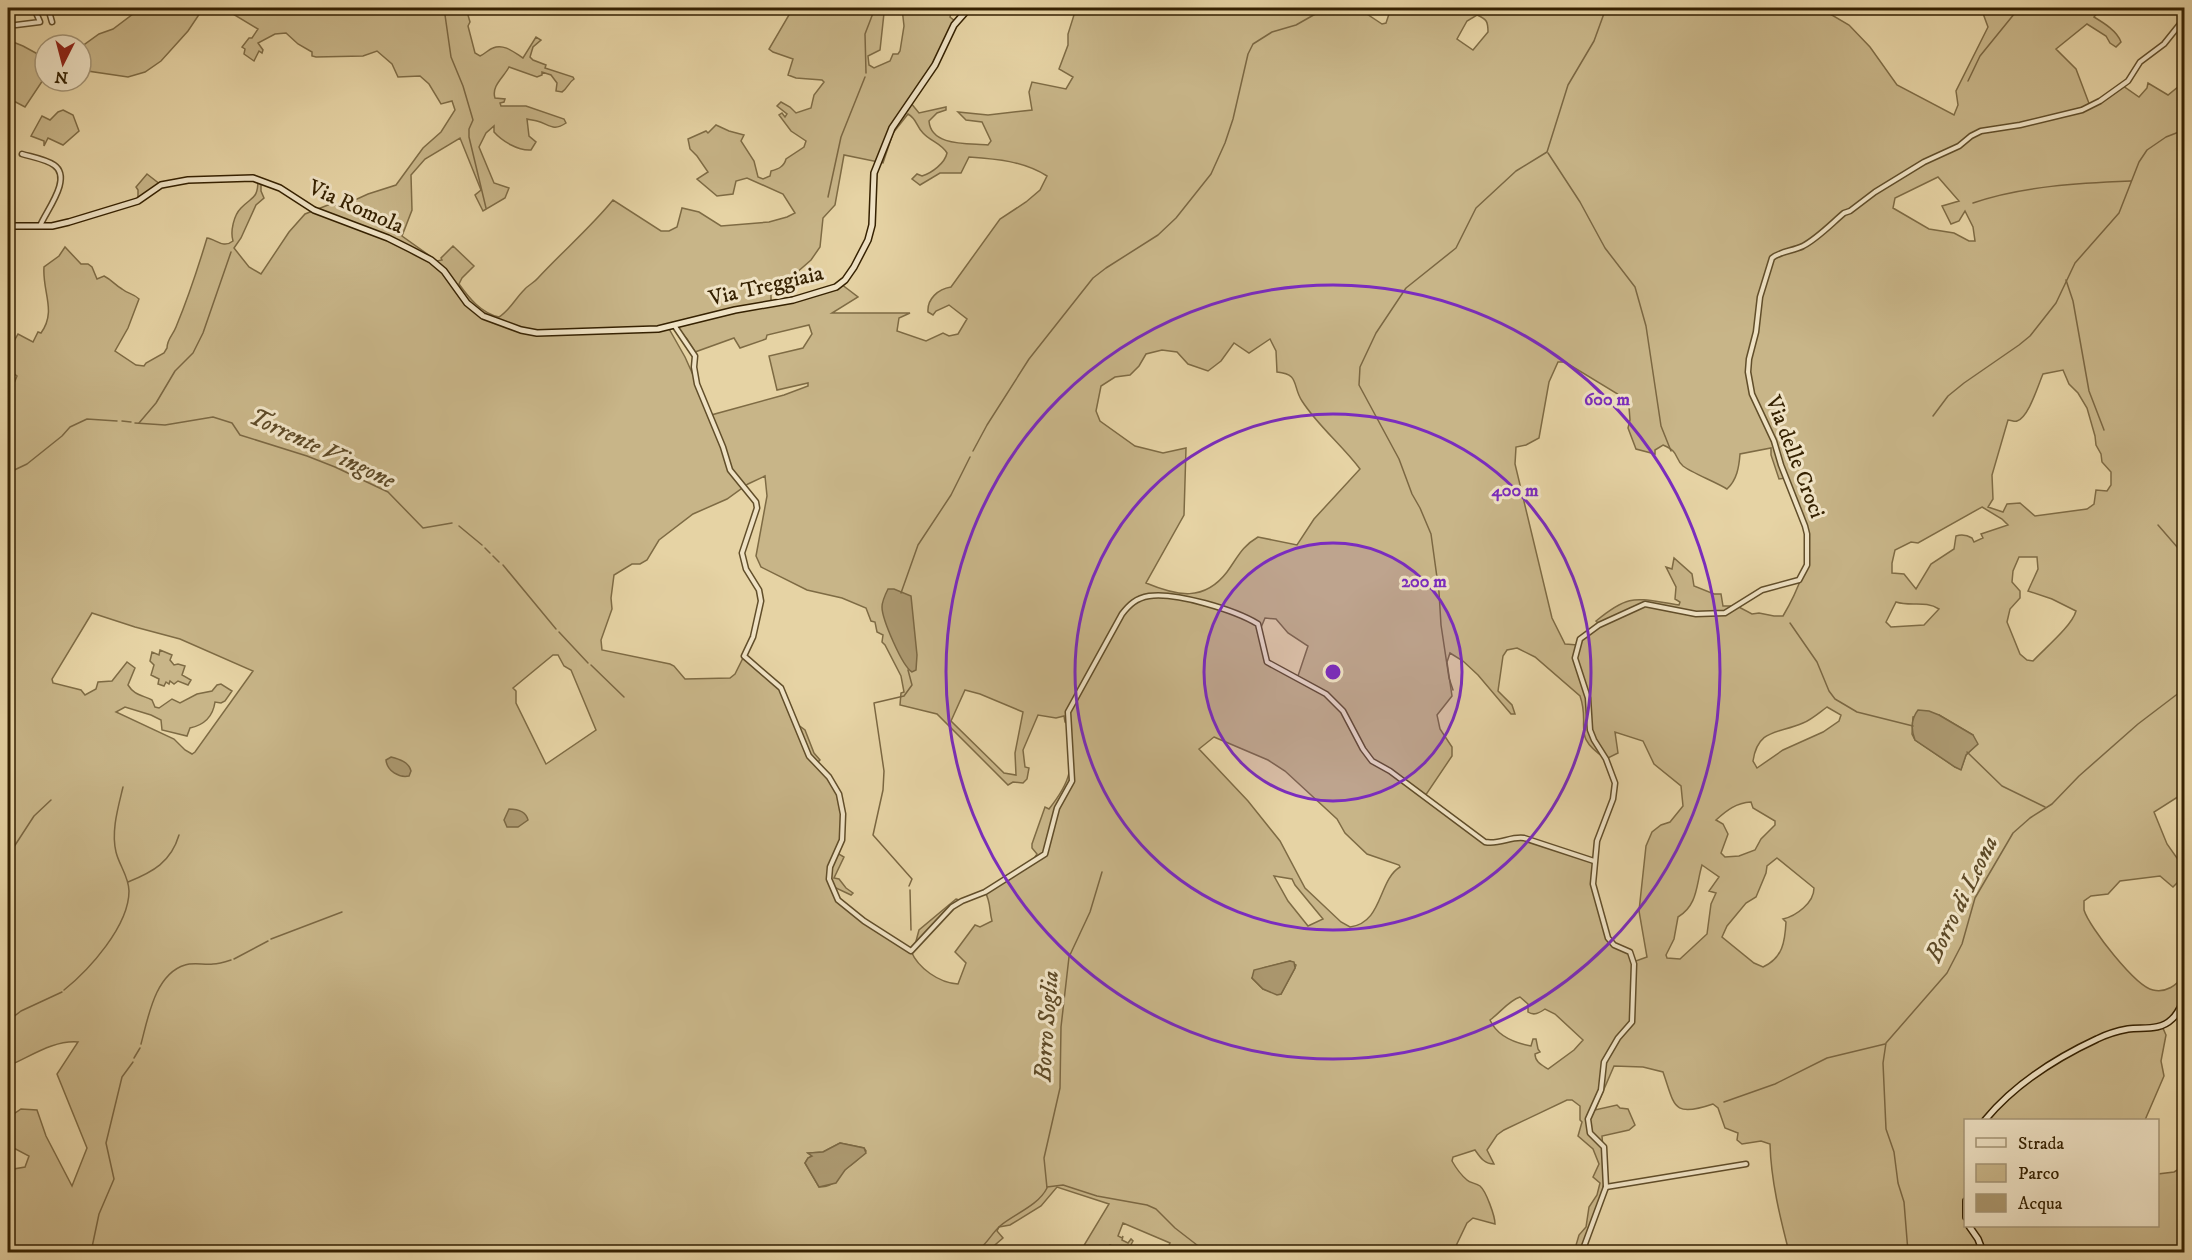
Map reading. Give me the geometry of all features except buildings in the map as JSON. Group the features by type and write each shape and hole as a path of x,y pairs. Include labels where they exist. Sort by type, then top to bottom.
{"street":[{"path":"8,10 16,8"},
{"path":"16,25 40,22 34,8"},
{"path":"48,8 52,22"},
{"name":"Via Treggiaia","path":"674,325 825,292 845,280 861,256 868,240 872,225 874,173 892,128 935,65 954,25 969,8"},
{"name":"Via delle Croci","path":"1582,1252 1606,1187 1604,1147 1590,1133 1588,1119 1601,1090 1604,1062 1618,1038 1632,1022 1634,964 1630,952 1614,945 1608,938 1593,884 1597,841 1613,799 1615,783 1606,759 1590,730 1588,698 1575,658 1580,639 1599,625 1645,604 1696,614 1725,612 1762,590 1799,580 1807,565 1805,526 1774,441 1752,394 1748,372 1760,297 1772,258 1811,241 1844,213 1875,192 1937,154 1959,146 1981,131 2020,125 2082,110 2100,100 2128,81 2140,62 2164,44 2184,19"},
{"path":"22,154 52,164 60,173 60,188 40,226"},
{"name":"Via Romola","path":"8,226 40,226 69,222 138,201 161,185 188,180 253,178 280,188 314,210 388,238 431,260 444,271 467,303 490,320 537,333 658,329 674,325"},
{"path":"674,325 695,356 694,368 698,384 730,470 756,502 757,513 742,554 746,569 759,590 761,601 753,637 744,656 781,688 809,756 829,777 838,794 843,814 842,840 830,867 830,879 838,900 864,921 911,951 952,907 962,900 985,892 1045,854 1057,808 1070,786 1072,771 1068,724 1071,705 1122,614 1130,603 1150,596 1220,607 1258,624 1268,662 1334,700 1343,711 1372,761 1390,771 1485,842 1494,843 1516,837 1524,838 1594,861"},
{"path":"1986,1119 2001,1100 2038,1072 2095,1039 2115,1031 2153,1028 2167,1024 2175,1016 2184,1000"},
{"path":"1606,1187 1746,1164"},
{"path":"1970,1227 1983,1252"}],"green space":[{"path":"141,8 207,8 200,13 188,31 161,61 145,72 128,77 93,72 93,38 113,29"},
{"path":"223,8 466,8 475,53 480,56 491,49 501,47 523,58 536,37 541,40 533,47 530,57 546,65 545,68 574,79 562,92 556,91 557,83 551,75 542,72 542,75 537,77 509,67 496,86 495,98 505,99 500,103 501,106 526,106 564,119 566,123 554,127 527,119 529,136 536,142 531,150 521,149 501,139 494,132 494,126 486,133 479,147 494,183 509,188 505,198 483,211 475,195 481,190 460,138 425,159 411,175 412,210 402,236 437,261 442,260 441,258 453,246 474,266 459,284 471,300 499,317 613,200 661,231 669,231 677,227 682,208 699,212 721,226 769,222 795,213 783,194 747,178 736,181 733,194 717,196 697,179 708,172 690,149 688,139 706,131 708,133 716,125 744,135 741,141 754,161 758,177 763,179 770,176 771,171 780,167 786,159 804,147 806,141 791,131 779,115 782,113 785,117 787,114 777,106 781,102 796,113 811,108 814,95 824,82 788,75 793,59 769,49 793,8 885,8 881,11 884,13 880,50 868,56 869,65 874,68 890,61 893,54 898,54 900,51 904,26 902,8 953,8 950,17 956,22 935,65 910,102 919,113 946,107 946,110 937,113 929,121 936,135 952,142 988,145 991,141 982,122 966,120 958,112 988,115 1032,110 1029,92 1032,82 1066,89 1073,77 1059,69 1068,45 1068,34 1074,15 1070,10 1059,8 1371,8 1367,14 1382,24 1386,23 1391,8 1820,8 1849,25 1870,47 1897,85 1954,115 1958,105 1956,91 1988,27 1981,8 2113,8 2107,12 2099,11 2094,17 2116,34 2121,42 2116,47 2106,36 2087,24 2056,49 2076,69 2090,106 2123,86 2139,97 2147,88 2148,83 2168,95 2184,82 2184,793 2154,812 2167,844 2184,868 2184,876 2173,887 2160,876 2120,881 2108,894 2091,896 2084,901 2084,910 2094,929 2136,979 2145,986 2158,991 2171,988 2184,976 2184,993 2178,1010 2162,1026 2166,1035 2161,1061 2164,1076 2145,1119 1964,1119 1964,1227 2159,1227 2159,1174 2174,1172 2184,1166 2184,1252 1789,1252 1774,1185 1770,1144 1761,1141 1742,1144 1737,1140 1738,1133 1725,1128 1718,1108 1713,1104 1690,1110 1677,1106 1663,1072 1643,1067 1614,1066 1595,1110 1617,1105 1628,1109 1635,1125 1629,1130 1602,1136 1606,1187 1582,1252 1574,1252 1579,1235 1586,1227 1589,1207 1597,1195 1600,1183 1593,1177 1599,1164 1593,1149 1578,1136 1582,1122 1580,1106 1572,1100 1567,1100 1497,1135 1487,1150 1494,1164 1485,1161 1475,1150 1453,1157 1452,1161 1463,1176 1482,1189 1490,1204 1495,1224 1473,1218 1467,1223 1453,1252 1166,1252 1170,1243 1123,1223 1118,1236 1122,1238 1123,1236 1122,1240 1128,1243 1131,1239 1133,1241 1127,1252 1110,1245 1107,1252 1080,1252 1109,1204 1057,1187 1041,1206 1010,1225 999,1227 997,1231 1003,1238 995,1245 999,1252 8,1252 8,1170 25,1167 29,1156 8,1145 8,1118 21,1109 37,1110 46,1136 72,1186 87,1148 57,1074 78,1042 51,1046 8,1066 8,398 17,376 8,369 8,352 18,334 33,342 38,332 41,333 46,325 48,309 44,267 59,256 65,247 81,264 88,264 92,267 97,279 104,276 139,299 128,328 115,351 136,365 144,366 164,353 167,348 189,294 207,238 223,244 233,241 232,228 235,219 241,208 256,194 258,179 261,180 261,191 264,198 256,205 234,248 249,267 261,274 289,232 305,214 328,205 344,205 396,185 423,148 441,132 455,110 452,101 441,104 429,84 420,76 398,77 392,64 377,51 363,56 316,57 286,33 275,34 258,43 263,50 262,53 259,51 254,61 244,54 245,49 242,47 249,38 252,38 258,29","holes":["1477,15 1486,21 1488,32 1473,50 1457,39 1467,21","908,114 923,133 947,153 941,164 930,173 922,176 917,174 912,179 920,185 940,173 961,173 969,157 1019,164 1047,176 1040,190 1000,219 951,287 938,292 931,299 928,312 933,315 936,311 949,305 967,319 958,334 949,336 943,333 926,341 897,331 899,318 910,313 832,313 858,297 841,284 771,304 771,295 811,260 820,247 823,218 835,205 844,155 883,163 893,133","1938,177 1959,201 1942,206 1951,224 1959,221 1965,211 1973,227 1975,241 1969,241 1954,233 1929,229 1893,208 1895,198","674,325 695,352 734,338 740,348 766,339 767,335 809,325 812,334 803,348 769,356 777,390 808,383 808,386 711,415 685,357 668,327","1270,339 1276,351 1277,372 1292,378 1308,410 1360,469 1314,519 1297,545 1258,537 1244,549 1218,582 1209,588 1190,594 1168,591 1146,583 1184,515 1186,448 1163,453 1135,446 1100,421 1096,411 1101,386 1115,377 1130,375 1146,354 1162,350 1177,352 1188,364 1208,371 1221,361 1234,343 1249,353","1558,362 1565,362 1621,396 1629,407 1628,428 1636,449 1655,454 1655,450 1663,445 1674,453 1683,466 1727,489 1735,477 1740,454 1771,448 1779,479 1786,478 1802,518 1808,542 1802,576 1783,616 1752,614 1737,606 1723,606 1721,594 1714,594 1694,586 1692,574 1674,558 1672,569 1666,567 1676,587 1675,599 1680,602 1679,605 1643,600 1626,602 1596,621 1599,624 1580,639 1578,645 1565,644 1552,618 1515,464 1516,447 1539,438 1549,382","2063,370 2069,384 2078,393 2087,408 2102,462 2111,472 2111,485 2107,491 2096,490 2094,504 2087,509 2035,516 2020,503 2007,504 2003,512 1988,507 1993,499 1992,475 2008,420 2016,421 2025,414 2043,374","765,476 767,496 756,556 761,567 807,590 842,598 866,608 871,621 875,622 877,632 883,635 882,642 901,676 904,692 901,693 900,705 937,714 1008,785 1013,782 1023,783 1027,779 1029,768 1025,767 1023,750 1038,715 1056,718 1064,716 1068,724 1070,750 1068,778 1049,809 1045,807 1032,844 1037,854 1030,865 985,892 992,921 980,927 975,925 955,952 966,963 958,984 944,981 930,974 911,951 866,922 836,895 832,886 851,895 853,893 839,879 834,878 844,857 837,853 843,828 841,805 838,794 817,763 820,760 814,753 805,730 797,724 781,688 744,656 735,674 730,678 685,679 670,664 602,650 601,640 612,609 614,575 632,564 640,564 647,560 659,540 693,514 727,499 748,484","1982,507 2008,525 1981,534 1983,538 1974,542 1968,536 1956,536 1954,549 1931,564 1916,589 1904,574 1892,573 1895,550 1911,542 1918,543","2019,557 2037,557 2038,569 2028,591 2052,599 2076,611 2064,630 2033,661 2027,660 2020,654 2007,622 2010,609 2020,598 2020,591 2012,582 2013,571","1896,602 1928,605 1939,609 1924,625 1891,627 1886,622","92,613 180,639 253,671 192,754 174,739 116,712 125,707 151,715 161,720 162,730 187,736 190,728 200,725 207,719 215,702 225,701 232,691 221,684 212,691 197,694 180,703 172,699 159,708 155,707 152,700 130,688 128,685 135,668 127,662 112,681 98,682 96,689 85,695 81,690 53,683 52,679","1265,618 1276,619 1288,633 1308,646 1297,679 1267,662 1260,630","1517,648 1535,657 1580,696 1585,737 1595,751 1606,759 1618,753 1615,732 1643,741 1654,764 1681,786 1683,806 1670,822 1652,832 1646,846 1639,911 1647,957 1633,962 1630,952 1611,943 1593,878 1594,861 1516,837 1485,842 1425,796 1452,756 1452,747 1440,729 1437,715 1452,696 1447,662 1450,653 1478,675 1511,714 1515,714 1512,705 1498,691 1503,656 1507,650","553,655 558,655 564,666 571,670 596,730 546,764 516,703 516,691 513,688","965,690 1023,712 1015,753 1016,775 1004,773 951,721","1827,707 1841,715 1839,721 1823,732 1783,750 1757,768 1753,761 1759,743 1764,737 1806,722","1939,715 1973,735 1973,747 1966,755 1961,769 1915,740 1912,734 1913,717","1214,737 1268,760 1285,771 1337,819 1345,833 1367,854 1400,867 1388,881 1369,918 1361,924 1350,927 1341,922 1305,888 1280,841 1248,801 1199,749","1751,802 1753,808 1775,821 1775,825 1761,839 1755,850 1739,856 1725,857 1721,853 1728,834 1723,824 1716,820 1741,804","1777,858 1814,888 1808,904 1783,919 1786,922 1782,948 1775,959 1763,967 1754,963 1722,937 1727,926 1746,903 1756,897 1767,866","1702,865 1719,877 1709,891 1716,893 1711,904 1707,934 1680,959 1667,958 1666,955 1674,939 1678,917 1693,901","1274,876 1292,879 1323,919 1308,926 1288,901","1290,961 1296,965 1281,994 1263,989 1252,978 1263,968","1520,997 1528,1004 1528,1012 1532,1014 1545,1009 1555,1014 1583,1040 1574,1050 1548,1069 1536,1059 1535,1054 1540,1052 1536,1039 1533,1039 1531,1046 1519,1043 1507,1038 1493,1026 1490,1020","840,1143 864,1148 866,1151 833,1183 825,1187 819,1187 805,1163 812,1156 808,1153 823,1152"]},
{"path":"8,40 33,51 34,93 25,107 8,98"},
{"path":"63,110 73,115 79,131 63,145 48,138 44,146 44,141 31,136 42,116 50,120"},
{"path":"147,174 161,185 138,201 136,187"},
{"path":"160,650 172,655 170,660 174,665 185,666 182,675 191,680 188,685 178,681 174,684 170,681 169,684 166,682 164,686 158,684 159,679 151,675 154,665 150,661 152,652 159,655"},
{"path":"956,899 962,901 952,907 915,945 919,930"}],"water":[{"path":"888,589 911,596 917,655 916,670 912,672 898,652 885,621 882,607"},
{"path":"1918,710 1939,715 1973,735 1978,744 1966,755 1961,770 1915,740 1912,725"},
{"path":"391,757 408,765 411,771 409,776 401,776 391,770 386,760"},
{"path":"509,809 521,812 528,820 518,827 507,827 504,820"},
{"path":"1294,962 1295,968 1281,994 1277,995 1263,989 1252,978 1254,970"},
{"path":"840,1143 864,1148 866,1153 845,1170 836,1183 819,1187 805,1163 812,1156 808,1153 823,1152"}],"waterway":[{"path":"444,8 451,57 473,120 469,129 469,137 486,208"},
{"path":"866,73 865,34 875,8"},
{"path":"973,451 1029,359 1093,278 1158,235 1176,218 1211,174 1233,119 1248,54 1253,44 1272,32 1296,25 1326,8"},
{"path":"1453,690 1441,625 1431,534 1399,459 1359,385 1360,367 1376,333 1406,288 1456,248 1476,208 1516,171 1547,152 1568,85 1594,41 1606,8"},
{"path":"1968,81 1980,56 2019,8"},
{"path":"828,197 841,137 865,77"},
{"path":"1933,416 1948,396 2030,336 2056,303 2075,263 2119,213 2139,162 2147,150 2166,137 2184,130"},
{"path":"1548,153 1580,202 1605,248 1635,287 1646,326 1661,426 1671,451"},
{"path":"1973,203 2031,189 2131,181"},
{"path":"139,423 156,403 175,371 193,353 203,333 231,252"},
{"path":"2066,280 2073,301 2089,391 2104,430"},
{"name":"Torrente Vingone","path":"135,423 165,425 213,417 232,423 240,435 307,456 388,492 423,528 452,523"},
{"name":"Torrente Vingone","path":"8,473 27,464 70,427 87,419 117,421"},
{"name":"Torrente Vingone","path":"122,421 131,422"},
{"path":"901,593 918,545 951,495 970,457"},
{"path":"2158,525 2184,555"},
{"name":"Torrente Vingone","path":"459,526 482,545"},
{"name":"Torrente Vingone","path":"485,548 490,553"},
{"name":"Torrente Vingone","path":"493,556 499,562"},
{"name":"Torrente Vingone","path":"503,565 556,629"},
{"path":"1790,623 1817,662 1829,691 1835,699 1857,712 1913,726"},
{"name":"Torrente Vingone","path":"559,632 588,663"},
{"name":"Torrente Vingone","path":"591,665 624,697"},
{"path":"908,670 912,685 904,696 874,703 884,771 883,790 873,835 912,879 909,886"},
{"name":"Borro di Leona","path":"1908,1252 1904,1202 1898,1183 1894,1152 1886,1129 1883,1063 1886,1043 1947,973 1962,944 1975,898 2013,833 2030,818 2052,804 2079,776 2138,724 2184,689"},
{"path":"1967,752 2002,786 2045,807"},
{"path":"64,990 85,971 106,946 127,904 129,886 119,862 114,836 123,787"},
{"path":"8,856 34,816 51,800"},
{"path":"128,882 160,865 171,852 179,835"},
{"name":"Borro Soglia","path":"973,1252 985,1244 1000,1226 1038,1200 1047,1188 1044,1158 1060,1088 1061,1027 1069,957 1090,912 1102,872"},
{"path":"910,890 911,930"},
{"path":"271,939 342,912"},
{"path":"234,959 268,941"},
{"path":"141,1044 154,998 166,977 188,964 215,964 231,960"},
{"path":"8,1021 21,1011 62,992"},
{"path":"1724,1102 1775,1084 1827,1058 1885,1044"},
{"path":"134,1058 140,1048"},
{"path":"91,1252 99,1214 114,1179 106,1143 122,1077 133,1062"},
{"name":"Borro Soglia","path":"1047,1187 1063,1185 1097,1196 1147,1205 1156,1209 1175,1228 1206,1252"},
{"path":"166,1252 176,1250 215,1252"}]}
